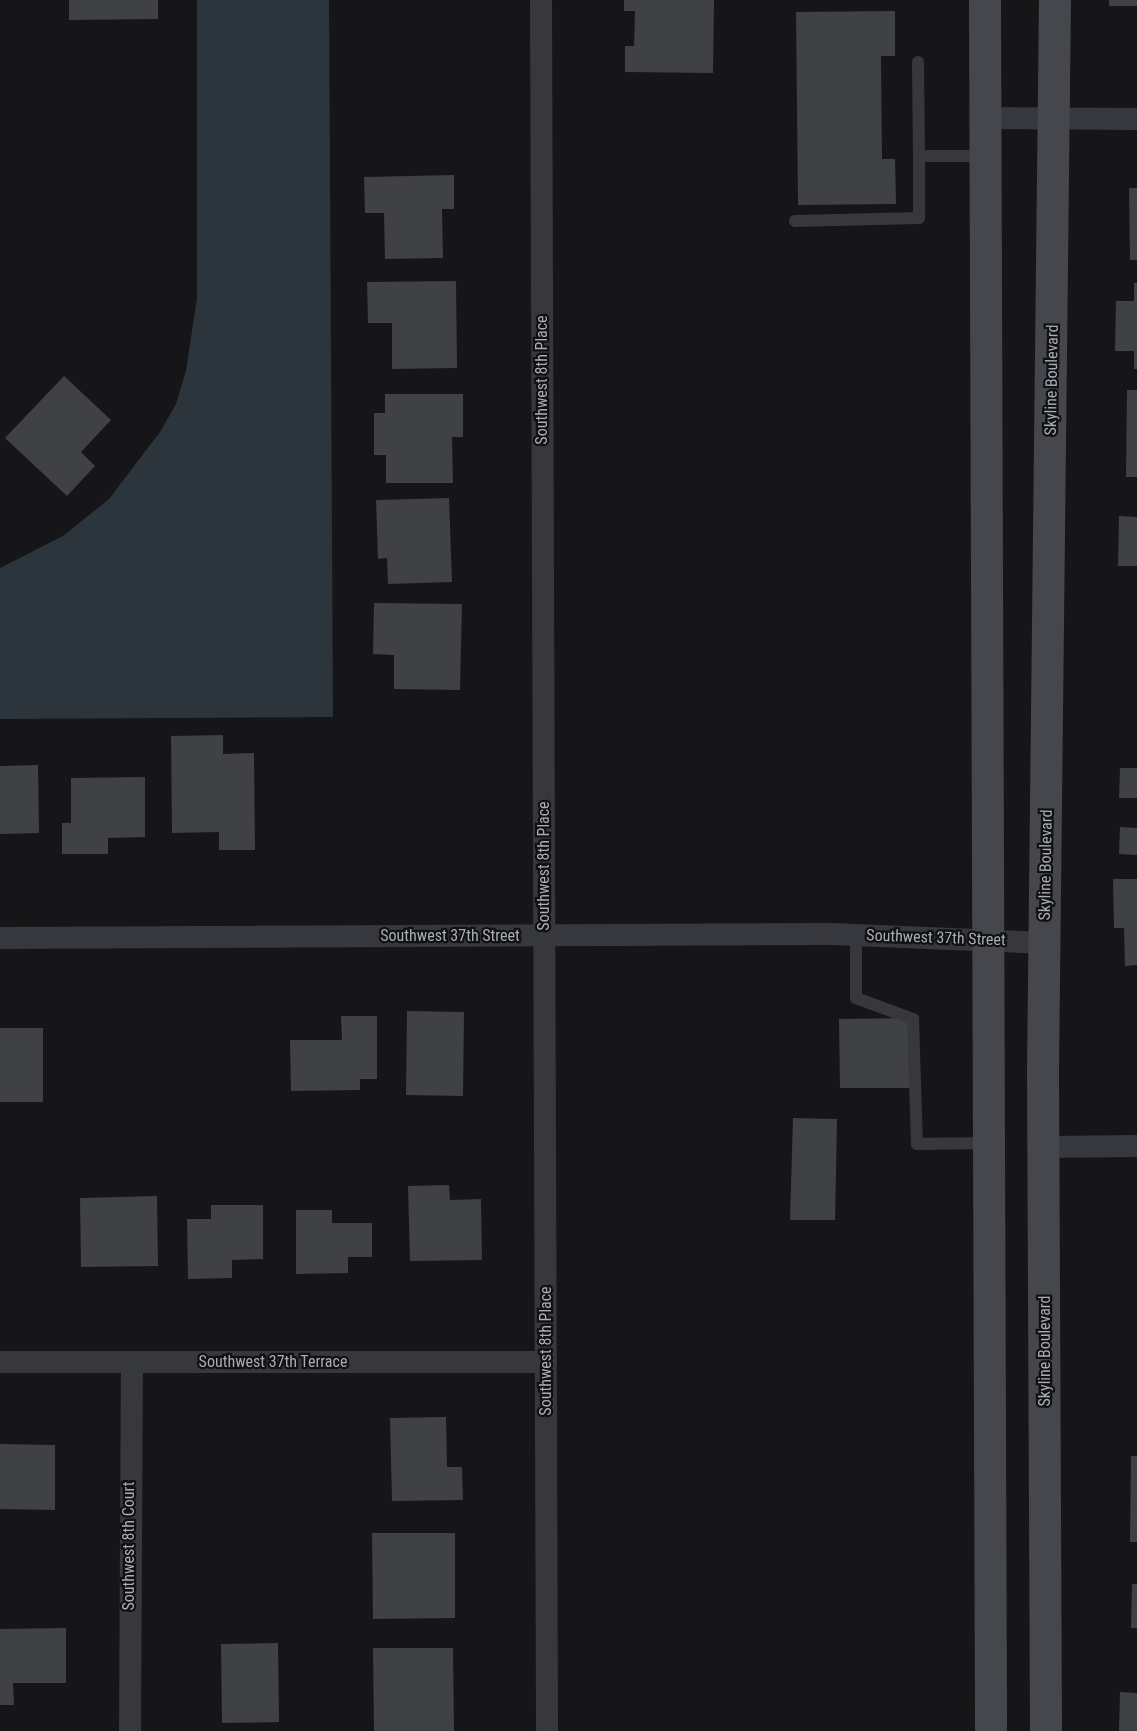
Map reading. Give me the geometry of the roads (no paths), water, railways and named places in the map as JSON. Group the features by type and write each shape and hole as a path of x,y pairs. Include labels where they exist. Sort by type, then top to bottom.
{"street":[{"name":"Southwest 8th Place","path":"541,0 547,1731"},
{"path":"985,0 991,1731"},
{"name":"Skyline Boulevard","path":"1046,1731 1045,943 1056,119 1055,0"},
{"path":"985,118 1137,119"},
{"name":"Southwest 37th Street","path":"0,938 856,935 1045,943"},
{"path":"1045,1147 1137,1146"},
{"name":"Southwest 37th Terrace","path":"0,1362 546,1362"},
{"name":"Southwest 8th Court","path":"130,1731 132,1362"}],"lane":[{"path":"795,221 919,218 918,62"},
{"path":"919,156 985,156"},
{"path":"856,935 856,998 913,1019 917,1144 989,1143"}]}
